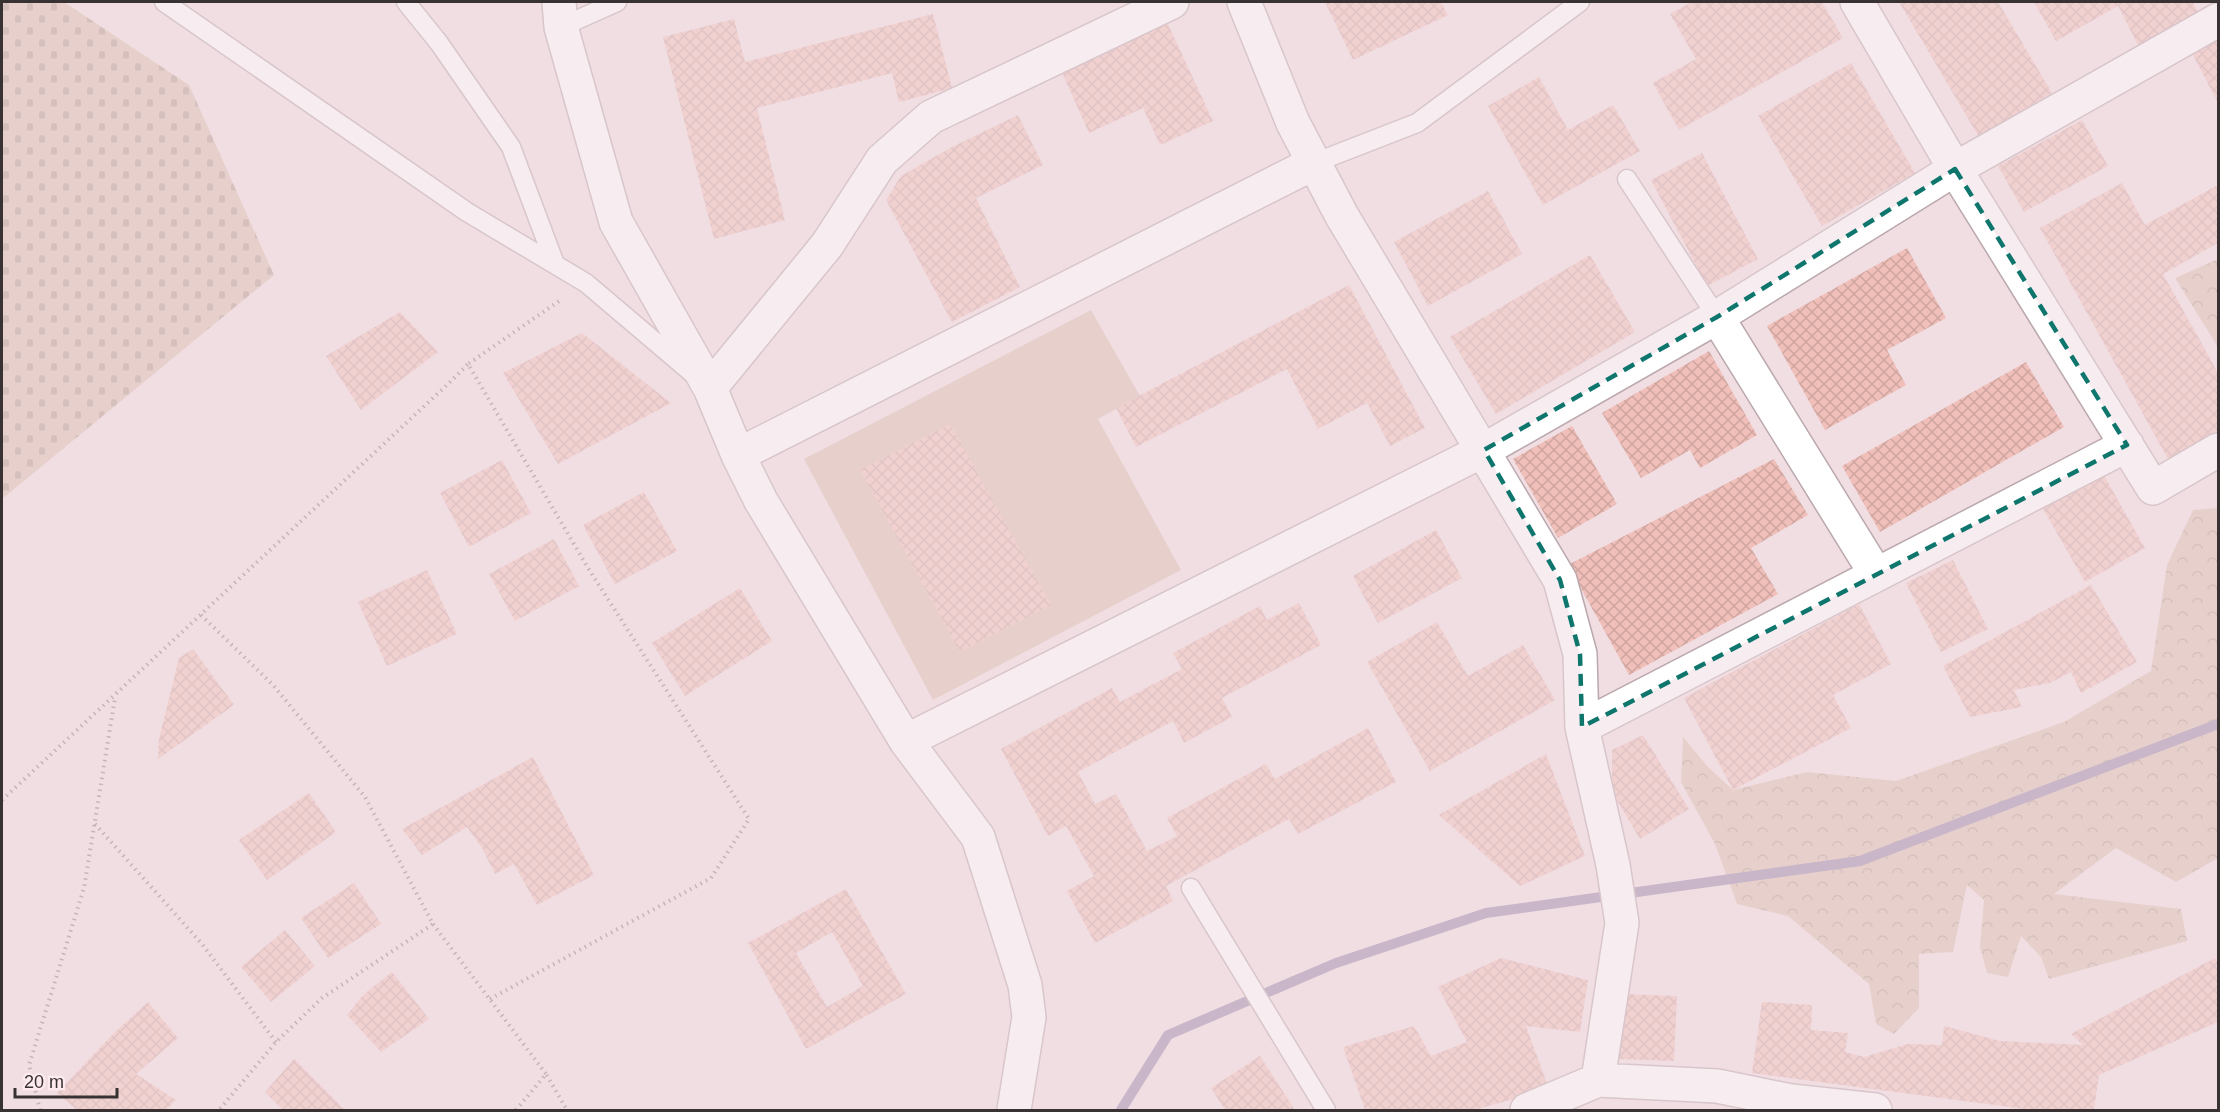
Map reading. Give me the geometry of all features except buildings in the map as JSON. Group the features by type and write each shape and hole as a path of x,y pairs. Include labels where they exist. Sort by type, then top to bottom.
{"street":[{"path":"710,388 827,245 882,160 931,117 1172,2"},
{"path":"1244,2 1293,123 1342,216 1560,580 1580,654 1582,727 1613,865 1622,923 1598,1080"},
{"path":"1857,2 1955,169 2153,488 2218,450"},
{"path":"560,14 616,222 710,388 738,455 761,501 906,741 978,837 1025,985 1029,1017 1014,1110"},
{"path":"906,741 1484,450 1717,317 1955,169 2218,20"},
{"path":"738,455 1314,163"},
{"path":"1717,317 1876,574"},
{"path":"1582,727 2127,445"},
{"path":"1527,1110 1598,1080 1717,1086 1786,1106 1875,1110"}],"lane":[{"path":"164,2 466,212 586,283 710,388"},
{"path":"406,2 439,43 511,147 555,264"},
{"path":"560,14 617,2"},
{"path":"1314,163 1417,123 1580,2"},
{"path":"1627,179 1717,317"},
{"path":"1191,888 1326,1110"}],"path":[{"path":"2,800 468,364 586,283"},
{"path":"468,364 588,568 749,819 711,878 490,999"},
{"path":"201,615 273,685 365,797 433,924 546,1074 567,1110"},
{"path":"40,1110 29,1065 84,888 115,696"},
{"path":"95,824 202,944 276,1041"},
{"path":"219,1110 276,1041 322,998 433,924"},
{"path":"516,1110 546,1074"}],"highlighted area":[{"path":"1955,169 2127,445 1582,727 1580,654 1560,580 1484,450 1717,317"}],"green space":[{"path":"2,2 64,2 189,85 274,275 2,499"},
{"path":"2218,259 2218,347 2175,278"},
{"path":"1091,310 1140,396 1098,419 1181,570 933,700 804,459"},
{"path":"2218,508 2218,858 2176,882 2116,848 2054,894 2181,909 2187,941 2049,979 2041,957 2021,936 2008,977 1987,973 1980,947 1984,900 1967,885 1953,952 1919,954 1919,1008 1894,1034 1876,1024 1869,984 1788,916 1737,904 1715,844 1681,782 1683,737 1708,767 1733,790 1807,772 1896,781 2064,722 2151,671 2167,565 2193,510"}],"waterway":[{"path":"1121,1110 1168,1035 1336,963 1486,913 1860,861 2218,724"}]}
